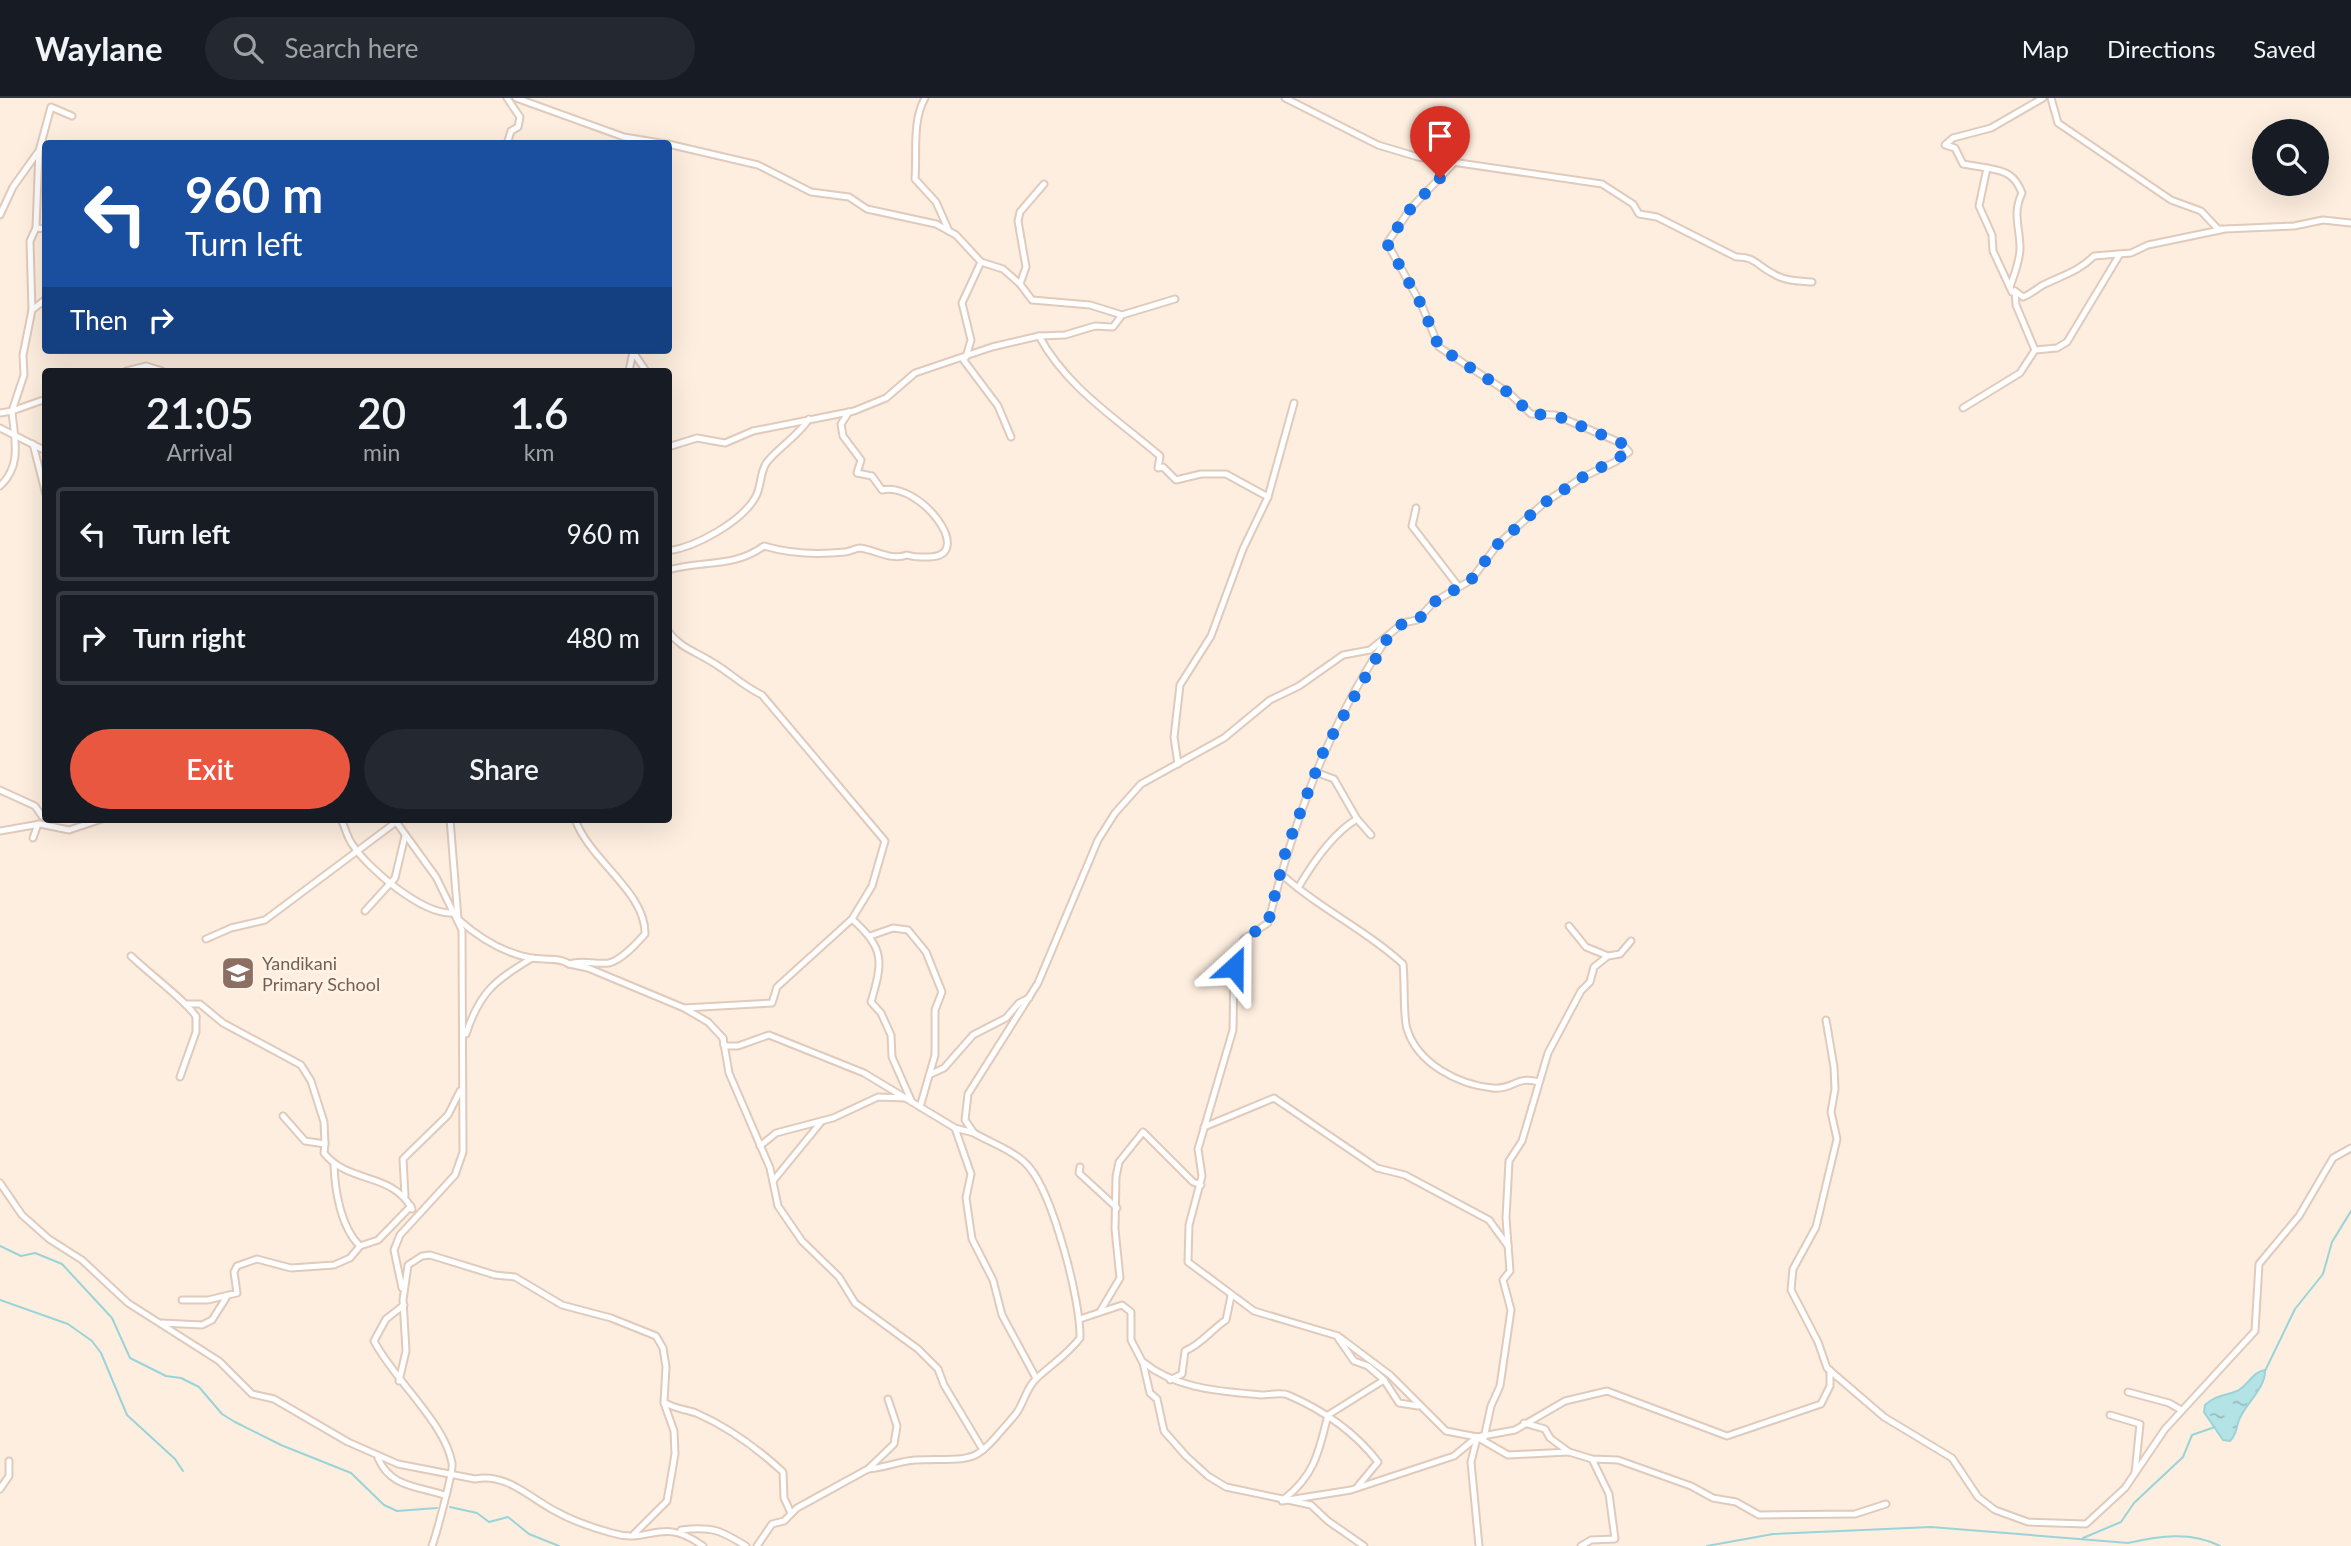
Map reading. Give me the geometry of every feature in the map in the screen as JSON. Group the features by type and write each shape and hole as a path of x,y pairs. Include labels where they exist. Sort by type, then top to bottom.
{"street":[{"path":"0,486 11,470 18,446 12,411 24,375 23,355 32,310 30,241 36,228 39,151 51,98"},
{"path":"507,98 520,117 518,127 511,131 508,140"},
{"path":"516,98 624,137 642,140"},
{"path":"925,98 916,120 918,157 915,178 936,202 949,231"},
{"path":"1285,98 1378,145 1418,157 1602,184 1633,204 1639,214 1657,217 1736,257 1748,257 1781,277 1812,282"},
{"path":"2012,289 2020,251 2015,224 2017,204 2022,193 2017,180 2011,175 1963,164 1955,148 1945,145 1954,138 1991,128 2043,98"},
{"path":"2051,98 2058,123 2171,200 2201,211 2218,229 2294,226 2323,220 2351,223"},
{"path":"51,107 72,116"},
{"path":"672,145 758,166 811,192 849,197 867,209 936,224 949,231 981,262 1003,269 1020,284 1032,300 1090,305 1122,315 1175,299"},
{"path":"0,215 13,187 39,151"},
{"path":"974,1133 965,1119 968,1094 1029,998 1062,931 1098,840 1115,813 1141,784 1224,737 1270,700 1299,686 1343,655 1370,650 1387,639 1403,623 1418,620 1434,602 1471,580 1498,544 1544,503 1583,477 1615,462 1630,449 1555,415 1531,414 1509,393 1439,347 1422,306 1387,243 1411,208 1455,162"},
{"path":"1987,168 1979,206 1992,235 1993,251 2012,289 2035,350"},
{"path":"1020,284 1026,267 1018,221 1020,212 1044,184"},
{"path":"36,228 42,229"},
{"path":"2012,289 2023,297 2048,282 2081,269 2094,256 2131,253 2148,245 2225,229"},
{"path":"2035,350 2057,348 2067,342 2120,254"},
{"path":"964,357 971,340 962,303 981,262"},
{"path":"32,310 42,302"},
{"path":"672,446 697,438 725,443 753,431 849,412 886,398 915,373 1038,336 1065,335 1095,326 1113,327 1122,315"},
{"path":"1038,336 1052,362 1063,368 1079,389 1110,418 1160,456 1158,468 1163,467 1176,481 1201,474 1226,474 1268,497"},
{"path":"1964,408 2021,373 2035,350"},
{"path":"964,357 998,406 1011,437"},
{"path":"0,413 42,400"},
{"path":"1178,764 1174,737 1181,685 1211,636 1243,549 1268,497 1294,403"},
{"path":"672,569 702,562 727,564 748,558 764,547 807,555 859,548 879,555 900,558 907,555 918,559 939,557 946,551 949,542 946,533 931,509 903,492 891,488 882,490 872,476 857,473 861,460 844,436 841,424 849,412"},
{"path":"672,550 697,544 750,506 757,495 760,477 767,463 797,436 810,418"},
{"path":"0,428 42,449"},
{"path":"33,444 42,479"},
{"path":"1416,508 1412,526 1459,587"},
{"path":"672,637 677,644 714,663 739,684 762,695 884,841 872,886 852,919 776,987 772,1003 684,1009"},
{"path":"1387,639 1348,702 1315,772 1280,873 1268,923 1244,939 1234,967 1233,1030 1224,1052 1228,1056 1198,1149 1201,1185 1189,1226 1188,1262 1254,1311 1336,1336 1390,1375 1446,1431 1481,1437 1514,1430 1565,1401 1607,1391 1727,1436 1822,1404 1830,1386 1830,1370"},
{"path":"1315,772 1334,779 1357,819 1371,835"},
{"path":"0,790 35,806 42,812"},
{"path":"33,838 42,818"},
{"path":"1298,888 1317,860 1357,819"},
{"path":"0,831 39,824 69,830 90,823"},
{"path":"343,823 352,844 390,883 426,908 444,914 453,913"},
{"path":"206,939 232,928 265,920 393,823"},
{"path":"396,823 436,877 453,913 471,930 512,953 532,958 564,960 684,1009 708,1022 723,1038 729,1073 748,1111 778,1206 802,1241 839,1277 855,1303 918,1349 938,1369 944,1385 983,1450"},
{"path":"399,1381 406,1351 404,1305 394,1250 400,1235 415,1215 455,1175 463,1152 462,930 458,919 450,823"},
{"path":"569,964 582,960 610,963 634,946 645,934 637,903 581,836 576,823"},
{"path":"365,911 395,878 405,836"},
{"path":"1280,873 1379,942 1403,964 1406,1027 1419,1052 1440,1071 1495,1089 1524,1077 1539,1082"},
{"path":"852,919 870,936 882,962 871,1002 881,1013 891,1035 892,1056 908,1100"},
{"path":"1569,926 1586,947 1608,956"},
{"path":"870,936 892,928 908,930 926,952 942,992 935,1010 935,1055 920,1107"},
{"path":"1479,1546 1471,1462 1500,1386 1511,1310 1503,1280 1510,1271 1506,1218 1509,1161 1522,1141 1548,1053 1581,991 1590,982 1594,967 1608,956 1620,954 1630,941"},
{"path":"131,956 187,1004 196,1017"},
{"path":"464,1041 478,1001 500,978 532,958"},
{"path":"931,1074 944,1068 973,1035 1006,1018 1019,1003 1029,998"},
{"path":"187,1004 196,1003 231,1027 252,1036 301,1065 311,1081 324,1122 324,1153 334,1166 346,1172 377,1178 405,1196 415,1215"},
{"path":"180,1077 196,1032 196,1003"},
{"path":"1826,1020 1834,1066 1835,1089 1831,1112 1837,1139 1816,1227 1793,1269 1791,1290 1830,1370 1884,1417 1952,1458 1978,1497 1995,1510 2028,1522 2086,1524 2118,1496 2181,1410 2255,1331 2259,1264 2299,1216 2333,1158 2351,1149"},
{"path":"723,1038 724,1046 738,1046 769,1035 864,1073 955,1128 974,1133 1024,1162 1047,1196 1080,1319 1080,1338 1050,1370 1036,1378 1022,1405 983,1450 971,1459 912,1460 888,1468 868,1469"},
{"path":"405,1196 403,1159 448,1115 462,1088"},
{"path":"760,1146 776,1133 846,1113 878,1097 908,1100"},
{"path":"1204,1127 1274,1098 1377,1168 1405,1175 1489,1220 1510,1249"},
{"path":"283,1116 305,1141 325,1144"},
{"path":"772,1182 824,1119"},
{"path":"955,1128 971,1174 966,1198 972,1239 993,1280 1002,1315 1036,1378"},
{"path":"1099,1313 1120,1278 1115,1229 1116,1177 1119,1162 1143,1132 1193,1182 1201,1185"},
{"path":"334,1166 338,1198 354,1240 360,1246"},
{"path":"1080,1167 1079,1173 1117,1208"},
{"path":"0,1183 22,1215 65,1251 82,1260 128,1303 219,1361 252,1394 274,1399 377,1457 418,1470 506,1481 558,1513 612,1533 712,1528 723,1531 746,1546"},
{"path":"182,1300 194,1302 237,1293 234,1272 237,1266 257,1259 291,1268 334,1265 350,1258 360,1246 378,1240 411,1206"},
{"path":"403,1297 405,1270 408,1265 422,1256 430,1255 522,1280 562,1305 611,1318 656,1336 663,1348 666,1367 664,1402 674,1431 675,1454 667,1501 634,1534"},
{"path":"159,1322 202,1325 212,1320 228,1296"},
{"path":"1170,1380 1182,1374 1185,1351 1202,1342 1208,1332 1226,1320 1231,1296"},
{"path":"404,1305 387,1319 374,1341 399,1381 432,1419 444,1440 453,1466 444,1495 442,1519 432,1546"},
{"path":"1080,1319 1122,1305 1131,1312 1131,1340 1141,1360 1150,1393 1157,1399 1164,1431 1208,1476 1226,1487 1311,1505 1328,1521 1364,1546"},
{"path":"1336,1336 1354,1361 1368,1366 1384,1380 1399,1403 1420,1406"},
{"path":"1141,1360 1170,1380 1232,1392 1287,1394 1328,1415 1340,1423 1378,1462 1356,1488"},
{"path":"1282,1501 1303,1485 1314,1464 1328,1415 1384,1380"},
{"path":"2128,1392 2169,1403 2181,1410"},
{"path":"757,1546 772,1524 784,1521 792,1513 868,1469 894,1444 897,1426 888,1399"},
{"path":"664,1402 695,1413 740,1436 773,1463 783,1472 784,1498 792,1513"},
{"path":"2110,1415 2140,1424 2135,1474"},
{"path":"1524,1423 1545,1429 1550,1438 1569,1452 1592,1460 1618,1460 1691,1486 1713,1498 1736,1502 1759,1515 1855,1514 1886,1504"},
{"path":"1481,1437 1508,1455 1569,1452"},
{"path":"1282,1501 1356,1488 1454,1456 1481,1437"},
{"path":"377,1457 388,1475 396,1481 444,1495"},
{"path":"1581,1546 1591,1540 1615,1539 1609,1494 1592,1460"},
{"path":"0,1489 9,1476 9,1461"},
{"path":"677,1530 704,1546"}],"water":[{"path":"2265,1370 2259,1390 2242,1414 2234,1436 2230,1441 2223,1440 2204,1412 2205,1405 2217,1397 2237,1391 2257,1373"}],"waterway":[{"path":"2265,1371 2295,1309 2323,1274 2332,1242 2351,1211"},
{"path":"0,1246 21,1256 35,1253 62,1264 112,1318 130,1358 166,1376 181,1378 199,1387 222,1414 235,1422 281,1445 351,1473 384,1505 397,1511 437,1508"},
{"path":"0,1300 68,1324 92,1341 101,1353 127,1415 175,1459 183,1471"},
{"path":"2083,1538 2121,1522 2134,1503 2183,1457 2192,1435 2215,1427"},
{"path":"450,1507 477,1513 489,1522 508,1517 529,1534 559,1546"},
{"path":"1707,1546 1773,1534 1931,1527 2128,1543 2151,1538 2186,1537 2198,1538 2220,1546"}],"place":[{"name":"Yandikani Primary School","path":"238,973"}],"route":[{"path":"1234,967 1244,939 1268,923 1286,850 1306,792 1348,702 1387,639 1403,623 1418,620 1434,602 1471,580 1498,544 1544,503 1583,477 1615,462 1630,449 1555,415 1531,414 1509,393 1496,388 1439,347 1422,306 1387,243 1411,208 1440,178"}]}
